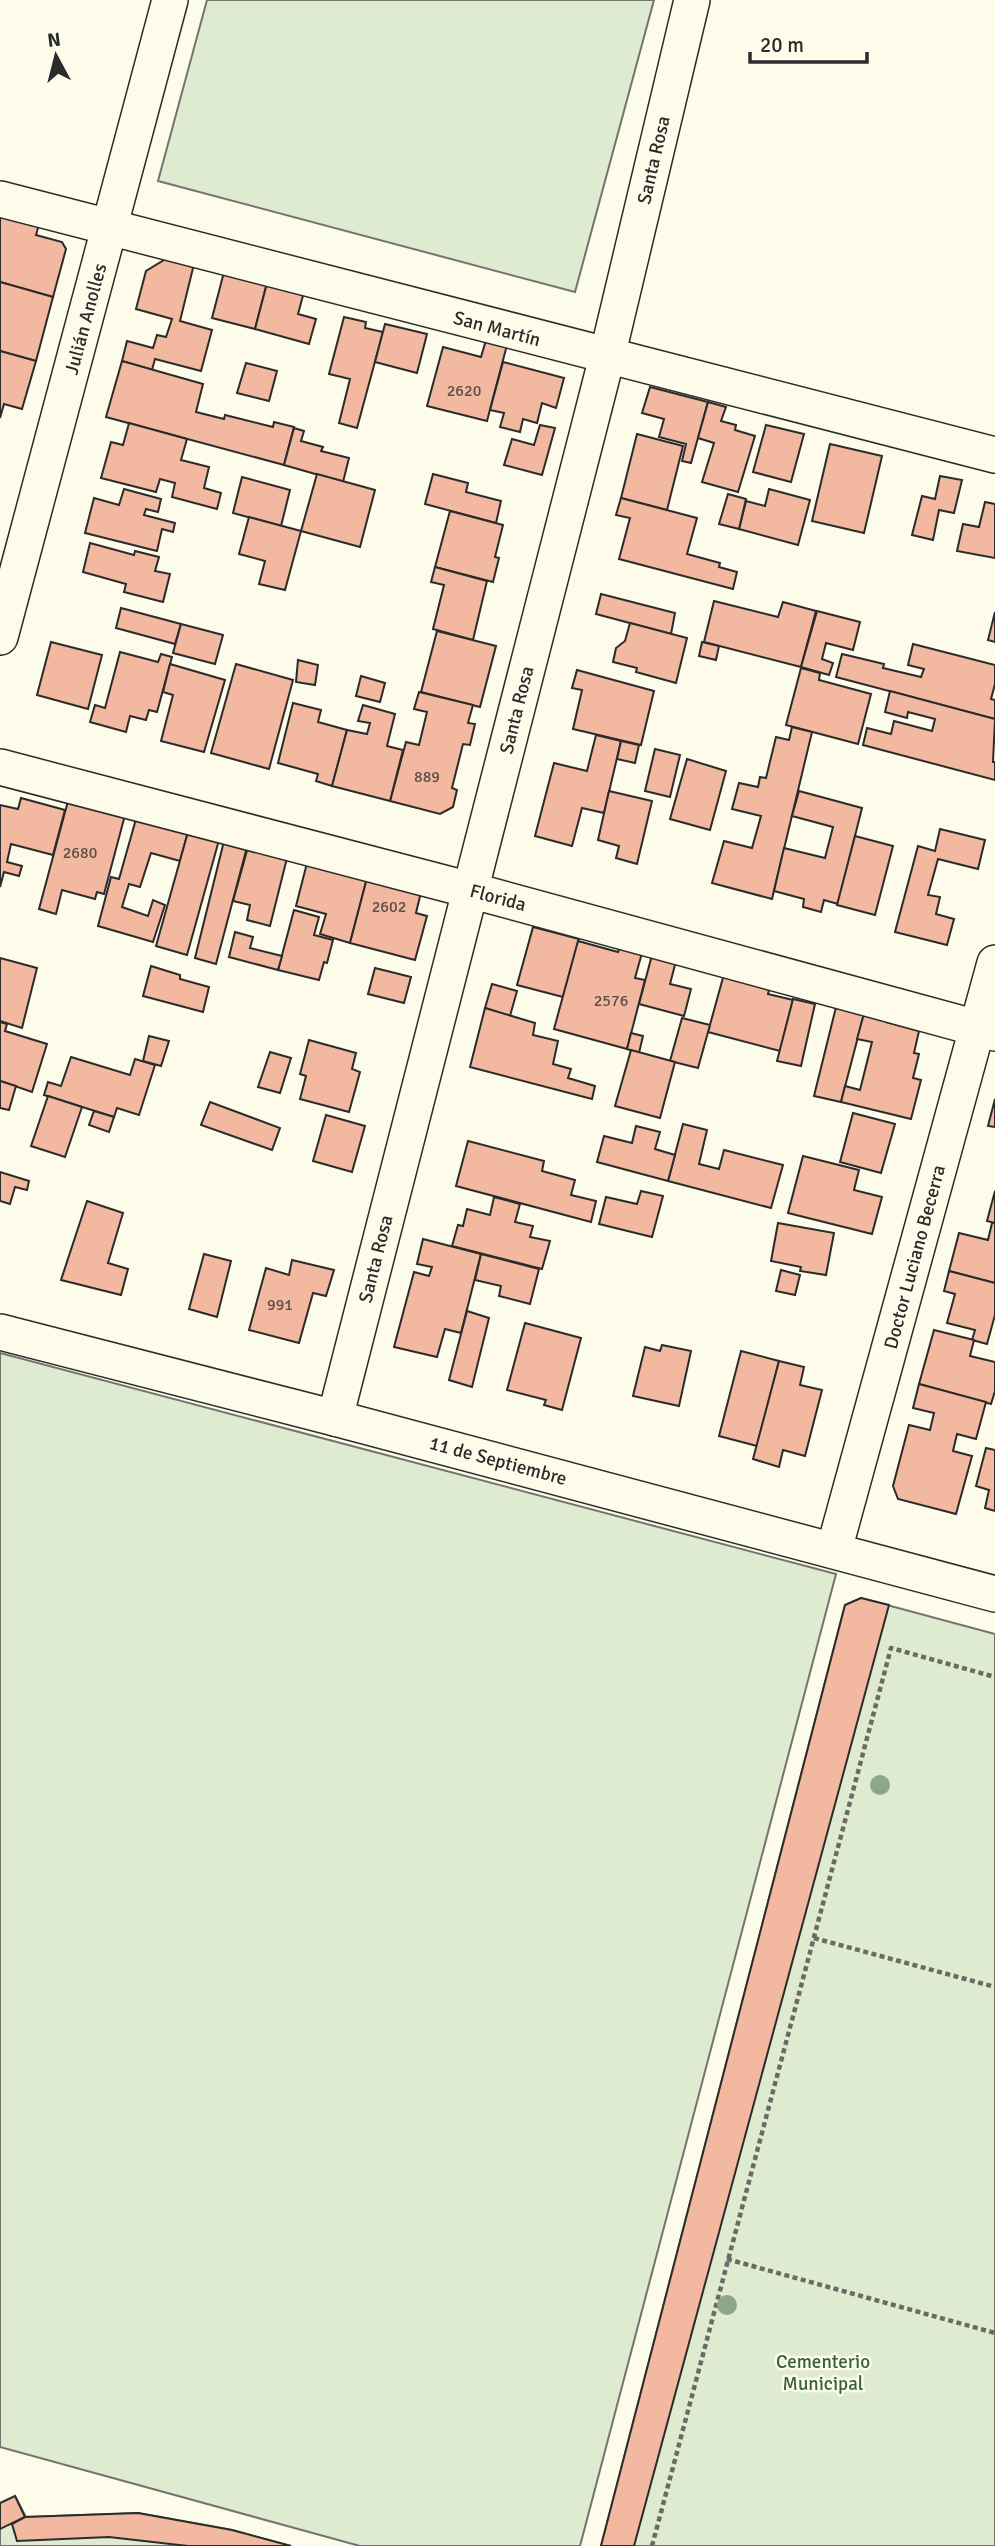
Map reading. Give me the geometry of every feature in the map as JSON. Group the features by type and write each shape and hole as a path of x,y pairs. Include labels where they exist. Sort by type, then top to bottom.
{"street":[{"name":"Julián Anolles","path":"0,637 170,0"},
{"name":"Santa Rosa","path":"335,1418 607,357 692,0"},
{"name":"San Martín","path":"0,199 995,456"},
{"name":"Florida","path":"0,767 470,890 986,1031"},
{"name":"Doctor Luciano Becerra","path":"834,1550 986,1031 995,963"},
{"name":"11 de Septiembre","path":"0,1332 335,1418 995,1594"}],"path":[{"path":"652,2546 891,1648 995,1676"},
{"path":"814,1938 995,1987"},
{"path":"727,2259 995,2333"}],"green space":[{"path":"207,0 654,0 575,292 158,181"},
{"path":"0,1353 836,1574 580,2546 360,2546 0,2447"},
{"name":"Cementerio Municipal","path":"861,1598 995,1634 995,2546 601,2546 845,1605"},
{"path":"15,2496 26,2517 138,2513 232,2530 291,2546 0,2546 0,2503"}],"building":[{"path":"0,210 40,221 36,235 62,242 66,249 53,297 0,282"},
{"path":"169,257 194,264 180,321 212,330 201,371 155,359 152,370 122,361 127,341 153,348 157,335 166,337 172,319 136,309 146,271"},
{"path":"224,272 267,283 255,329 212,318"},
{"path":"0,282 53,297 36,361 0,351"},
{"path":"267,283 304,292 298,314 316,319 309,344 255,329"},
{"path":"344,317 366,322 365,328 383,332 357,428 339,423 350,379 329,374"},
{"path":"385,324 427,334 417,373 375,362"},
{"path":"486,340 507,345 487,421 427,406 443,347 481,357"},
{"path":"0,351 36,361 22,409 4,404 0,418"},
{"path":"122,361 203,384 196,412 224,419 225,415 273,427 274,422 294,427 284,465 106,417"},
{"path":"503,362 564,378 556,408 542,403 537,423 523,419 520,432 500,427 504,413 490,410"},
{"path":"246,363 277,371 269,401 237,393"},
{"path":"650,387 708,402 691,463 682,461 686,444 659,437 664,419 642,413"},
{"path":"708,402 726,407 721,421 736,425 735,430 755,436 738,492 702,482 714,443 698,438"},
{"path":"129,423 187,439 181,460 209,467 204,488 221,493 217,509 172,497 175,483 160,479 156,492 101,478 111,442 123,445"},
{"path":"540,425 555,428 542,475 504,465 512,439 534,445"},
{"path":"766,425 804,434 791,482 753,472"},
{"path":"294,428 304,431 301,441 323,447 321,451 349,458 343,482 284,465"},
{"path":"637,434 683,446 667,510 621,498"},
{"path":"830,444 882,456 864,533 812,521"},
{"path":"317,474 375,490 360,547 301,531"},
{"path":"433,474 468,483 466,492 501,501 496,523 425,504"},
{"path":"940,476 962,480 954,513 939,510 933,540 912,535 922,496 935,499"},
{"path":"242,477 290,490 281,526 233,513"},
{"path":"124,489 161,499 158,512 146,509 144,515 175,523 173,532 162,529 157,551 85,533 94,498 119,505"},
{"path":"769,489 810,500 798,545 739,529 746,501 765,506"},
{"path":"728,494 746,499 739,529 719,524"},
{"path":"621,498 697,518 687,554 720,563 719,567 737,572 733,589 619,559 630,518 616,515"},
{"path":"985,502 995,504 995,558 957,551 963,524 979,527"},
{"path":"450,511 503,525 495,557 499,558 493,582 435,567"},
{"path":"249,517 301,531 285,590 259,584 265,561 239,554"},
{"path":"90,543 134,555 135,551 159,557 155,571 170,574 163,602 124,592 126,584 83,572"},
{"path":"435,567 487,581 473,640 433,629 444,585 431,582"},
{"path":"601,594 675,613 671,634 596,614"},
{"path":"714,601 778,617 783,602 816,611 801,667 704,642"},
{"path":"121,608 181,624 175,644 116,628"},
{"path":"817,611 860,622 853,650 826,643 822,659 833,663 829,675 801,667"},
{"path":"995,612 995,642 988,640"},
{"path":"630,623 687,638 676,683 636,672 637,668 613,662 616,648 625,641"},
{"path":"181,624 223,635 215,664 173,653"},
{"path":"437,631 496,646 480,707 421,692"},
{"path":"51,642 102,655 88,709 37,695"},
{"path":"702,642 719,646 716,660 699,656"},
{"path":"913,644 995,665 995,684 991,699 995,700 995,719 836,677 842,654 884,664 883,668 921,677 924,669 908,665"},
{"path":"120,652 158,662 161,654 172,657 157,712 149,710 146,720 130,716 126,732 90,722 95,705 105,708"},
{"path":"298,660 318,665 315,685 296,682"},
{"path":"170,664 225,680 204,752 161,741 173,695 163,692"},
{"path":"236,664 293,680 269,769 211,753"},
{"path":"801,668 820,673 819,680 871,694 858,744 786,725"},
{"path":"577,670 654,691 641,745 573,729 582,690 572,688"},
{"path":"361,676 385,683 380,702 356,696"},
{"path":"890,691 995,719 995,780 863,745 867,728 891,734 894,721 932,731 935,719 908,712 907,718 885,712"},
{"path":"419,692 473,705 468,723 475,724 470,745 463,744 452,788 457,790 453,807 440,814 390,801 406,742 419,745 427,712 414,709"},
{"path":"293,703 321,710 318,722 347,730 332,786 316,781 318,774 278,763"},
{"path":"363,705 395,714 387,746 403,750 390,801 332,786 347,730 367,734 370,723 358,721"},
{"path":"792,727 812,732 772,899 712,883 724,841 752,848 761,816 732,809 739,783 758,787 760,777 766,778 776,737 789,740"},
{"path":"596,735 621,741 604,813 582,808 572,846 535,836 554,763 587,771"},
{"path":"621,741 639,745 635,763 617,759"},
{"path":"655,749 680,755 670,797 645,791"},
{"path":"687,759 726,771 710,830 670,819"},
{"path":"609,791 652,801 637,864 616,858 619,846 598,840"},
{"path":"799,791 862,808 838,904 824,900 821,912 803,907 804,899 774,891 784,848 825,858 833,827 792,816"},
{"path":"21,798 65,810 53,855 11,844 7,862 22,866 19,876 4,872 0,887 0,805 18,809"},
{"path":"68,801 125,815 104,894 97,892 95,899 62,890 56,914 39,909"},
{"path":"136,819 188,832 180,861 151,853 140,887 129,884 122,907 148,916 153,900 165,905 153,942 98,926 111,877 119,879"},
{"path":"940,829 985,840 978,869 938,859 928,895 940,897 936,914 954,919 947,945 895,932 918,846 935,851"},
{"path":"188,832 219,840 187,955 156,946"},
{"path":"855,836 893,846 875,915 837,905"},
{"path":"224,841 247,847 216,964 195,958"},
{"path":"248,847 287,858 270,926 247,920 250,905 233,901"},
{"path":"307,863 367,878 350,943 320,934 326,914 296,906"},
{"path":"367,878 421,892 416,913 427,916 415,960 350,943"},
{"path":"294,910 319,917 314,935 333,940 319,980 278,970"},
{"path":"533,927 579,939 563,997 517,985"},
{"path":"235,932 253,937 250,948 282,956 278,970 229,957"},
{"path":"578,941 618,952 620,947 642,953 635,978 645,980 627,1049 554,1029"},
{"path":"652,955 676,961 670,984 691,989 684,1016 639,1004"},
{"path":"0,958 37,968 22,1028 0,1021"},
{"path":"151,966 180,975 180,979 209,987 203,1012 143,996"},
{"path":"375,968 411,977 404,1003 368,994"},
{"path":"724,974 770,986 768,994 793,1000 780,1051 708,1032"},
{"path":"492,984 517,991 510,1016 485,1008"},
{"path":"793,999 815,1004 801,1066 777,1061"},
{"path":"837,1003 865,1010 841,1102 814,1096"},
{"path":"485,1008 535,1023 533,1035 558,1041 553,1064 571,1069 568,1078 595,1086 592,1099 470,1067"},
{"path":"865,1010 888,1016 886,1022 919,1031 914,1053 919,1054 913,1078 921,1080 911,1119 841,1102 845,1086 860,1090 872,1042 857,1039"},
{"path":"682,1018 710,1025 698,1068 670,1061"},
{"path":"0,1022 7,1024 5,1031 47,1044 32,1092 0,1081"},
{"path":"631,1033 643,1036 639,1053 627,1049"},
{"path":"149,1036 169,1041 161,1066 143,1061"},
{"path":"309,1040 356,1053 352,1069 360,1072 349,1112 300,1099 306,1076 300,1074"},
{"path":"631,1050 675,1062 660,1118 615,1106"},
{"path":"270,1052 291,1058 280,1093 258,1087"},
{"path":"71,1057 130,1075 135,1059 155,1065 139,1115 117,1108 114,1117 44,1095 48,1082 61,1086"},
{"path":"0,1081 16,1086 9,1110 0,1108"},
{"path":"48,1096 82,1107 65,1157 31,1146"},
{"path":"995,1099 995,1127 988,1126"},
{"path":"210,1102 280,1128 272,1150 201,1125"},
{"path":"94,1111 114,1117 109,1132 89,1125"},
{"path":"853,1113 895,1124 881,1173 840,1162"},
{"path":"326,1115 365,1126 352,1172 313,1161"},
{"path":"683,1124 707,1130 699,1164 719,1169 724,1150 783,1165 771,1208 668,1181"},
{"path":"636,1126 660,1132 655,1149 675,1155 668,1181 597,1162 604,1136 632,1143"},
{"path":"468,1141 544,1161 542,1171 575,1180 571,1195 596,1201 591,1222 456,1186"},
{"path":"803,1156 859,1170 854,1190 882,1197 872,1234 788,1213"},
{"path":"0,1172 29,1181 27,1190 15,1187 10,1204 0,1201"},
{"path":"641,1191 663,1196 652,1237 599,1224 606,1197 637,1204"},
{"path":"995,1191 995,1223 987,1221"},
{"path":"494,1197 520,1204 515,1222 533,1226 530,1237 550,1241 542,1269 452,1246 458,1225 463,1226 467,1209 490,1215"},
{"path":"87,1201 123,1213 108,1263 128,1269 121,1295 61,1280"},
{"path":"778,1223 834,1233 826,1275 800,1271 801,1267 771,1261"},
{"path":"992,1223 995,1223 995,1283 949,1271 959,1233 988,1240"},
{"path":"423,1239 481,1254 461,1333 445,1329 437,1357 394,1347 414,1272 429,1276 432,1267 417,1264"},
{"path":"204,1254 231,1261 217,1317 189,1309"},
{"path":"481,1254 539,1269 530,1304 499,1296 501,1286 475,1280"},
{"path":"292,1260 334,1270 326,1296 313,1293 299,1343 249,1330 266,1268 289,1275"},
{"path":"781,1270 800,1275 795,1295 776,1291"},
{"path":"949,1271 995,1283 995,1315 987,1344 972,1340 975,1330 947,1323 955,1294 944,1291"},
{"path":"467,1311 489,1318 472,1387 449,1380"},
{"path":"525,1323 581,1338 562,1410 544,1405 546,1400 507,1390"},
{"path":"934,1330 974,1340 970,1356 995,1362 995,1391 991,1404 919,1384"},
{"path":"662,1345 691,1351 679,1406 633,1396 645,1347 660,1351"},
{"path":"741,1351 779,1361 757,1446 719,1436"},
{"path":"779,1361 804,1367 800,1385 822,1390 805,1456 783,1450 779,1467 753,1459"},
{"path":"919,1384 986,1402 976,1439 957,1434 953,1451 972,1456 956,1514 898,1499 893,1486 909,1425 930,1430 934,1413 913,1408"},
{"path":"986,1448 995,1450 995,1511 985,1508 989,1490 976,1486"},
{"path":"861,1598 889,1605 634,2546 601,2546 845,1605"},
{"path":"15,2496 25,2517 0,2529 0,2503"},
{"path":"138,2513 232,2530 291,2546 188,2546 109,2537 17,2541 12,2524 25,2517"}]}
